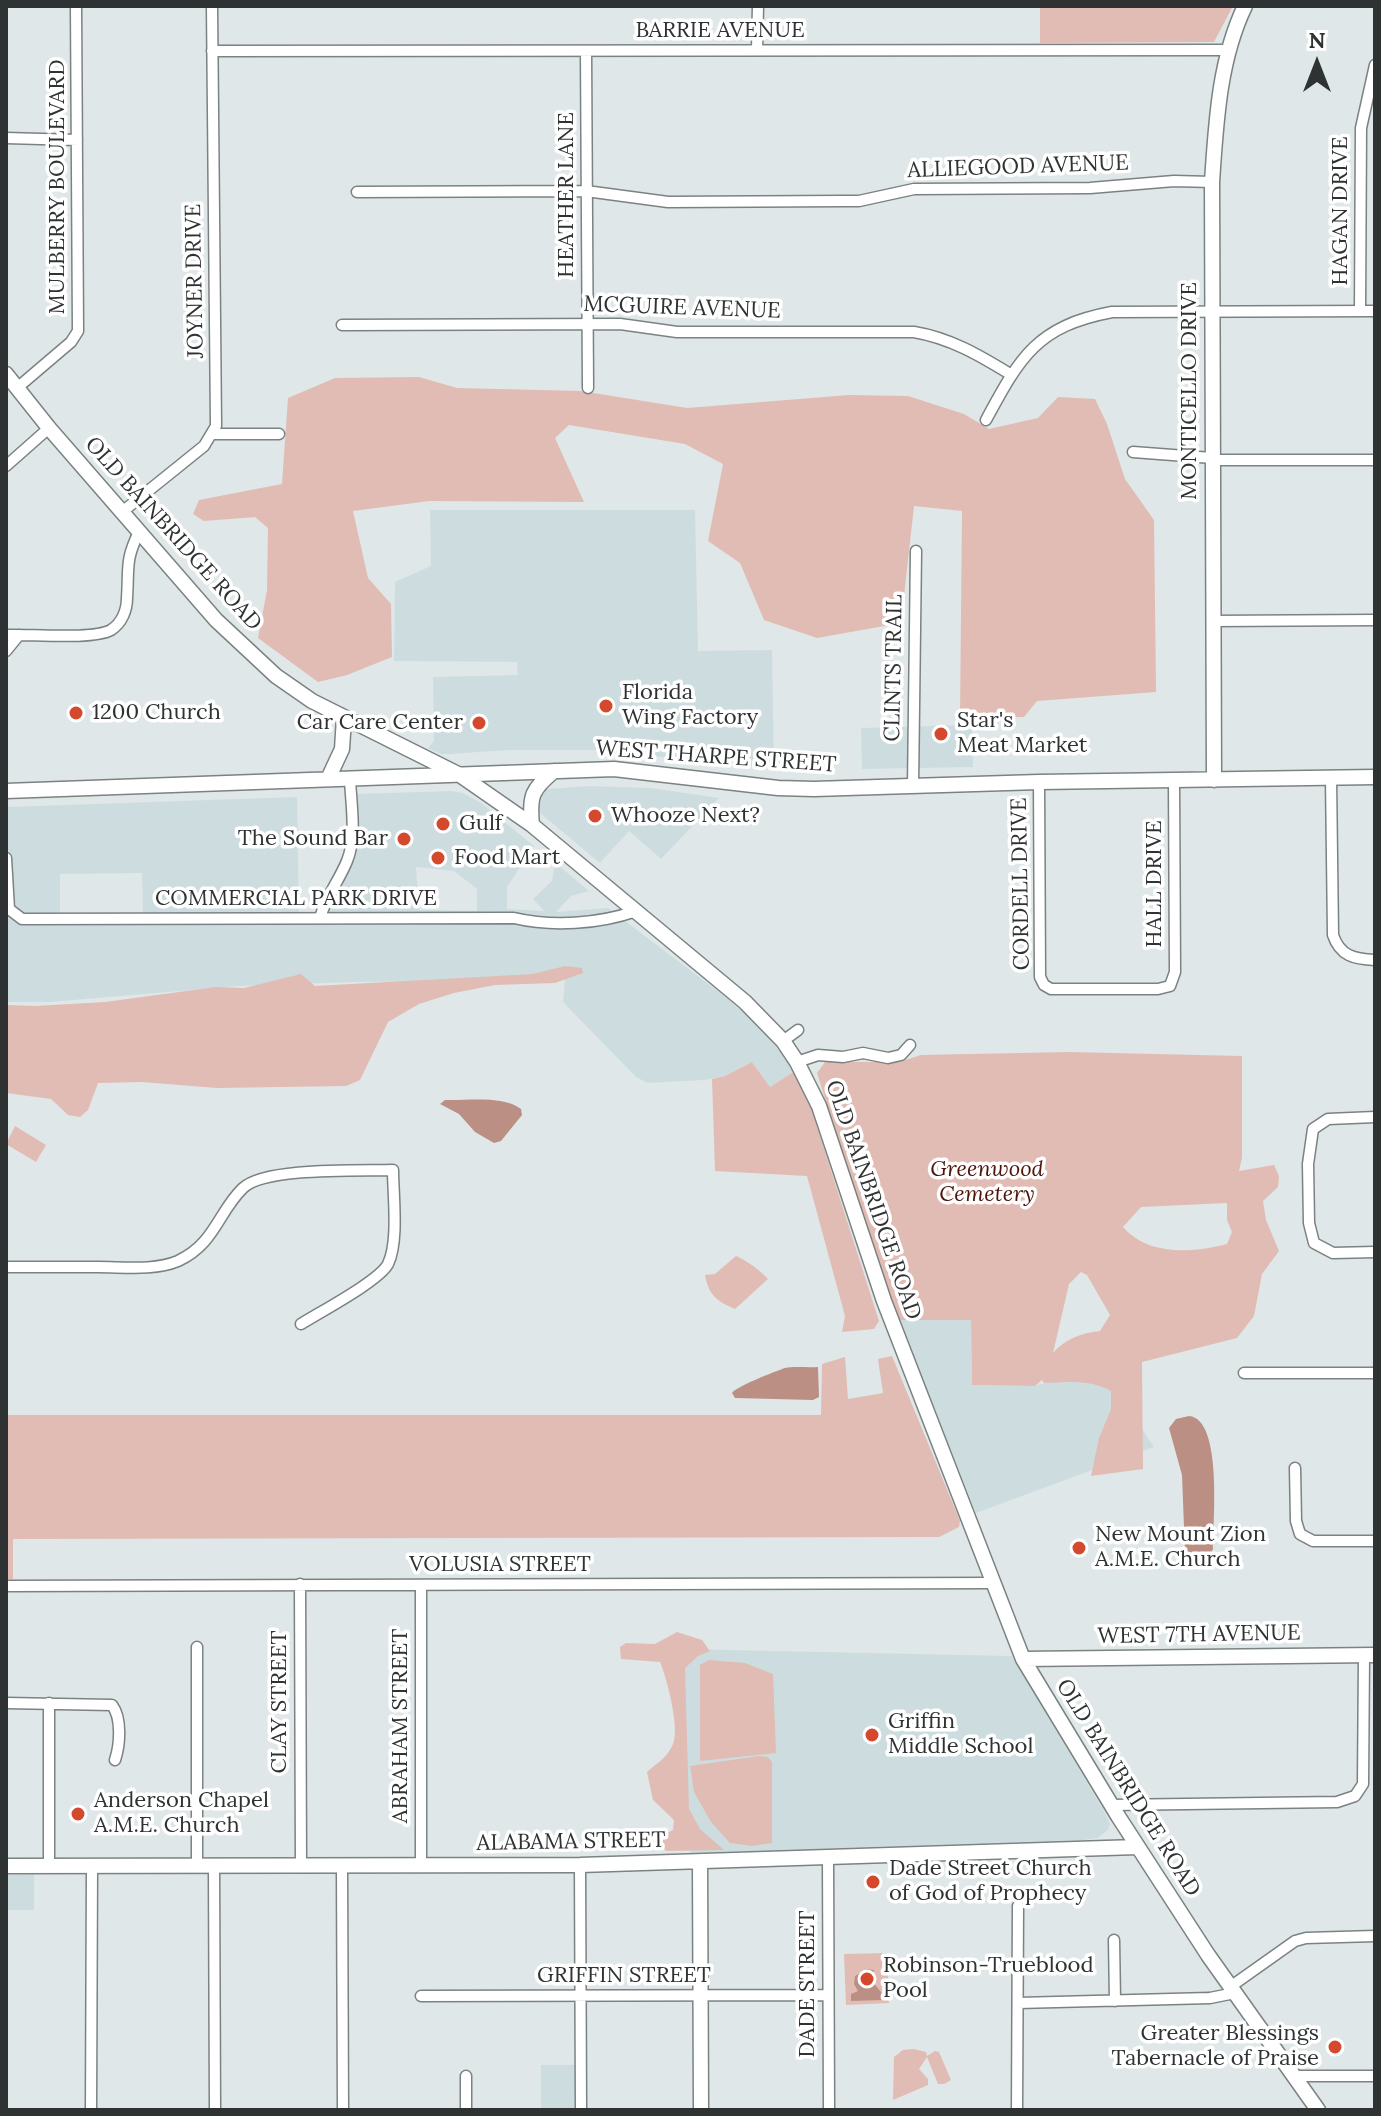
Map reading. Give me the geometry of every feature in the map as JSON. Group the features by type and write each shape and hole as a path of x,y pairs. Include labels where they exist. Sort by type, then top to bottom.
{"main road":[{"name":"MONTICELLO DRIVE","path":"1214,780 1212,182 1216,129 1228,50 1245,6"},
{"name":"OLD BAINBRIDGE ROAD","path":"6,374 216,620 276,676 312,701 460,775 532,825 745,1002 783,1041 819,1106 879,1288 1023,1659 1137,1847 1318,2110"},
{"path":"328,779 342,749 344,718"},
{"name":"WEST THARPE STREET","path":"6,791 614,769 778,788 1375,777"},
{"path":"532,825 531,798 537,785 554,771"},
{"name":"WEST 7TH AVENUE","path":"1023,1659 1370,1656"},
{"path":"1102,1847 1116,1830 1114,1810"},
{"name":"ALABAMA STREET","path":"6,1866 580,1865 1137,1847"},
{"path":"700,1862 701,2110"}],"street":[{"name":"MULBERRY BOULEVARD","path":"17,388 71,342 78,331 76,6"},
{"name":"JOYNER DRIVE","path":"212,6 216,401 213,434"},
{"path":"757,50 758,6"},
{"name":"BARRIE AVENUE","path":"212,51 1228,50"},
{"name":"HEATHER LANE","path":"586,51 588,388"},
{"name":"HAGAN DRIVE","path":"1360,311 1361,128 1375,65"},
{"path":"6,138 77,140"},
{"name":"ALLIEGOOD AVENUE","path":"357,192 586,191 668,202 859,201 914,189 1090,188 1174,181 1212,182"},
{"path":"986,420 1010,374 1039,342 1067,324 1086,317 1112,312 1375,311"},
{"name":"MCGUIRE AVENUE","path":"342,325 588,324 641,326 677,332 914,332 961,346 1010,374"},
{"path":"6,466 49,428"},
{"path":"122,512 204,446 213,434 279,434"},
{"path":"1133,452 1212,459 1375,460"},
{"path":"6,635 96,634 117,625 126,608 128,559 139,532"},
{"name":"CLINTS TRAIL","path":"913,786 916,551"},
{"path":"1212,621 1375,620"},
{"path":"6,651 19,635"},
{"path":"1331,778 1333,935 1344,954 1359,960 1375,960"},
{"path":"320,918 325,901 348,859 351,843 350,779"},
{"name":"HALL DRIVE","path":"1044,985 1051,989 1158,989 1170,986 1175,972 1174,780"},
{"name":"CORDELL DRIVE","path":"1039,782 1040,977 1044,985"},
{"name":"COMMERCIAL PARK DRIVE","path":"6,858 9,909 22,919 514,918 533,922 612,919 636,911"},
{"path":"783,1041 798,1030"},
{"path":"797,1062 818,1055 843,1057 863,1053 888,1058 901,1055 910,1045"},
{"path":"1375,1117 1328,1119 1317,1124 1310,1138 1308,1179 1309,1232 1318,1246 1333,1253 1375,1252"},
{"path":"6,1267 138,1267 167,1264 199,1247 220,1223 243,1188 257,1179 282,1174 393,1170 393,1245 387,1265 373,1279 301,1324"},
{"path":"1244,1373 1375,1373"},
{"path":"1295,1468 1297,1528 1307,1539 1375,1541"},
{"name":"VOLUSIA STREET","path":"6,1586 993,1583"},
{"name":"CLAY STREET","path":"300,1584 301,1867"},
{"name":"ABRAHAM STREET","path":"421,1585 421,1866"},
{"path":"197,1647 197,1867"},
{"path":"1114,1810 1337,1802 1355,1796 1363,1784 1370,1656"},
{"path":"6,1703 108,1703 116,1708 118,1751 115,1760"},
{"path":"49,1703 49,1866"},
{"name":"DADE STREET","path":"828,1858 829,2110"},
{"path":"580,1865 581,2110"},
{"path":"91,2110 92,1867"},
{"path":"214,1867 215,2110"},
{"path":"342,1867 343,2110"},
{"path":"1017,2110 1018,1906"},
{"path":"1018,2003 1222,1998 1295,1941 1319,1936 1375,1936"},
{"path":"1114,1940 1115,2001"},
{"name":"GRIFFIN STREET","path":"421,1996 828,1995"},
{"path":"466,2076 466,2110"},
{"path":"1294,2076 1375,2076"}],"shaded area":[{"path":"430,510 695,510 698,651 772,650 774,769 597,750 441,754 428,748 434,741 433,677 518,675 517,662 394,661 395,582 431,566"},
{"path":"972,725 973,767 862,769 861,728"},
{"path":"590,786 651,788 719,798 661,859 629,831 600,863 540,813 538,805 547,789"},
{"path":"451,791 463,793 481,803 534,846 507,887 507,909 544,911 533,899 552,881 554,868 558,865 589,891 571,896 556,912 608,908 759,1026 795,1071 770,1087 752,1062 725,1076 648,1083 636,1077 563,1002 565,980 239,986 50,1002 6,1002 6,807 297,797 299,914 327,911 354,854 356,794","holes":["416,867 454,871 477,889 477,911 419,910","142,873 143,914 60,913 60,874"]},
{"path":"445,1100 504,1102 521,1109 522,1115 501,1141 494,1143 475,1132 459,1114 440,1104"},
{"path":"971,1319 972,1385 1035,1386 1101,1367 1154,1447 976,1513 899,1320"},
{"path":"818,1367 819,1397 813,1400 735,1398 732,1393 785,1368"},
{"path":"1189,1416 1200,1422 1207,1434 1214,1474 1213,1549 1202,1562 1190,1561 1185,1553 1182,1475 1169,1428 1176,1419"},
{"name":"Griffin Middle School","path":"681,1649 1012,1656 1105,1813 1110,1824 1108,1830 1098,1838 1083,1840 690,1853"},
{"path":"34,1874 34,1910 6,1910 6,1875"},
{"path":"867,1969 874,1970 871,1980 881,1992 882,2000 851,2001 851,1994 858,1991 854,1984 855,1976"},
{"path":"541,2065 575,2065 575,2110 541,2110"}],"green space":[{"path":"1040,6 1233,6 1214,42 1040,43"},
{"path":"419,377 457,388 581,391 687,408 849,395 908,396 964,414 989,429 1038,418 1058,397 1095,399 1107,424 1125,479 1154,520 1156,692 1037,701 1024,717 960,718 962,511 914,506 901,623 817,638 764,620 740,563 708,541 723,464 685,444 569,425 555,438 584,502 429,501 353,511 368,578 391,604 392,657 347,675 318,682 258,638 267,590 268,528 255,517 204,521 193,514 199,500 282,484 288,398 335,378"},
{"path":"565,966 582,968 583,973 555,983 495,985 419,1004 388,1022 360,1080 346,1086 217,1088 142,1082 98,1083 88,1110 80,1117 68,1115 51,1099 6,1093 6,1005 105,1002 216,987 244,988 301,974 315,986 533,974"},
{"name":"Greenwood Cemetery","path":"1069,1052 1242,1056 1242,1158 1239,1171 1274,1165 1279,1176 1278,1187 1263,1201 1266,1220 1279,1251 1262,1274 1254,1316 1237,1338 1142,1362 1143,1469 1091,1476 1099,1438 1111,1409 1111,1391 1087,1383 1044,1383 1042,1380 1035,1386 972,1385 971,1320 899,1320 874,1257 817,1073 825,1062 899,1062 921,1055","holes":["1227,1203 1227,1220 1232,1232 1227,1244 1172,1250 1145,1243 1123,1227 1141,1207","1081,1272 1087,1275 1110,1315 1100,1331 1074,1338 1053,1353 1069,1284"]},
{"path":"752,1062 770,1087 795,1071 804,1086 879,1321 874,1329 842,1332 845,1316 807,1176 715,1171 712,1079"},
{"path":"15,1126 46,1145 36,1162 6,1144"},
{"path":"736,1256 768,1279 735,1309 714,1296 705,1275 715,1274"},
{"path":"892,1356 960,1521 959,1527 939,1537 13,1539 13,1579 6,1579 6,1415 821,1415 822,1364 845,1357 848,1399 883,1393 878,1359"},
{"path":"677,1632 702,1640 710,1651 698,1656 685,1668 689,1809 700,1829 724,1850 667,1851 658,1845 659,1837 673,1830 674,1820 653,1800 647,1772 673,1744 675,1727 672,1703 660,1662 621,1659 620,1647 626,1643 655,1644"},
{"path":"709,1660 745,1663 773,1674 776,1753 700,1761 700,1665"},
{"path":"768,1757 772,1762 772,1843 752,1846 730,1843 711,1822 694,1792 690,1766"},
{"name":"Robinson-Trueblood Pool","path":"887,1953 889,2003 846,2005 844,1954"},
{"path":"903,2050 926,2052 927,2056 939,2052 951,2080 938,2084 927,2057 919,2069 928,2079 928,2085 893,2100 894,2057"}],"place":[{"name":"Florida Wing Factory","path":"606,706"},
{"name":"1200 Church","path":"76,713"},
{"name":"Car Care Center","path":"479,723"},
{"name":"Star's Meat Market","path":"941,734"},
{"name":"Whooze Next?","path":"595,816"},
{"name":"Gulf","path":"443,824"},
{"name":"The Sound Bar","path":"404,839"},
{"name":"Food Mart","path":"438,858"},
{"name":"New Mount Zion A.M.E. Church","path":"1079,1548"},
{"name":"Griffin Middle School","path":"872,1735"},
{"name":"Anderson Chapel A.M.E. Church","path":"78,1814"},
{"name":"Dade Street Church of God of Prophecy","path":"873,1882"},
{"name":"Robinson-Trueblood Pool","path":"867,1979"},
{"name":"Greater Blessings Tabernacle of Praise","path":"1335,2047"}]}
